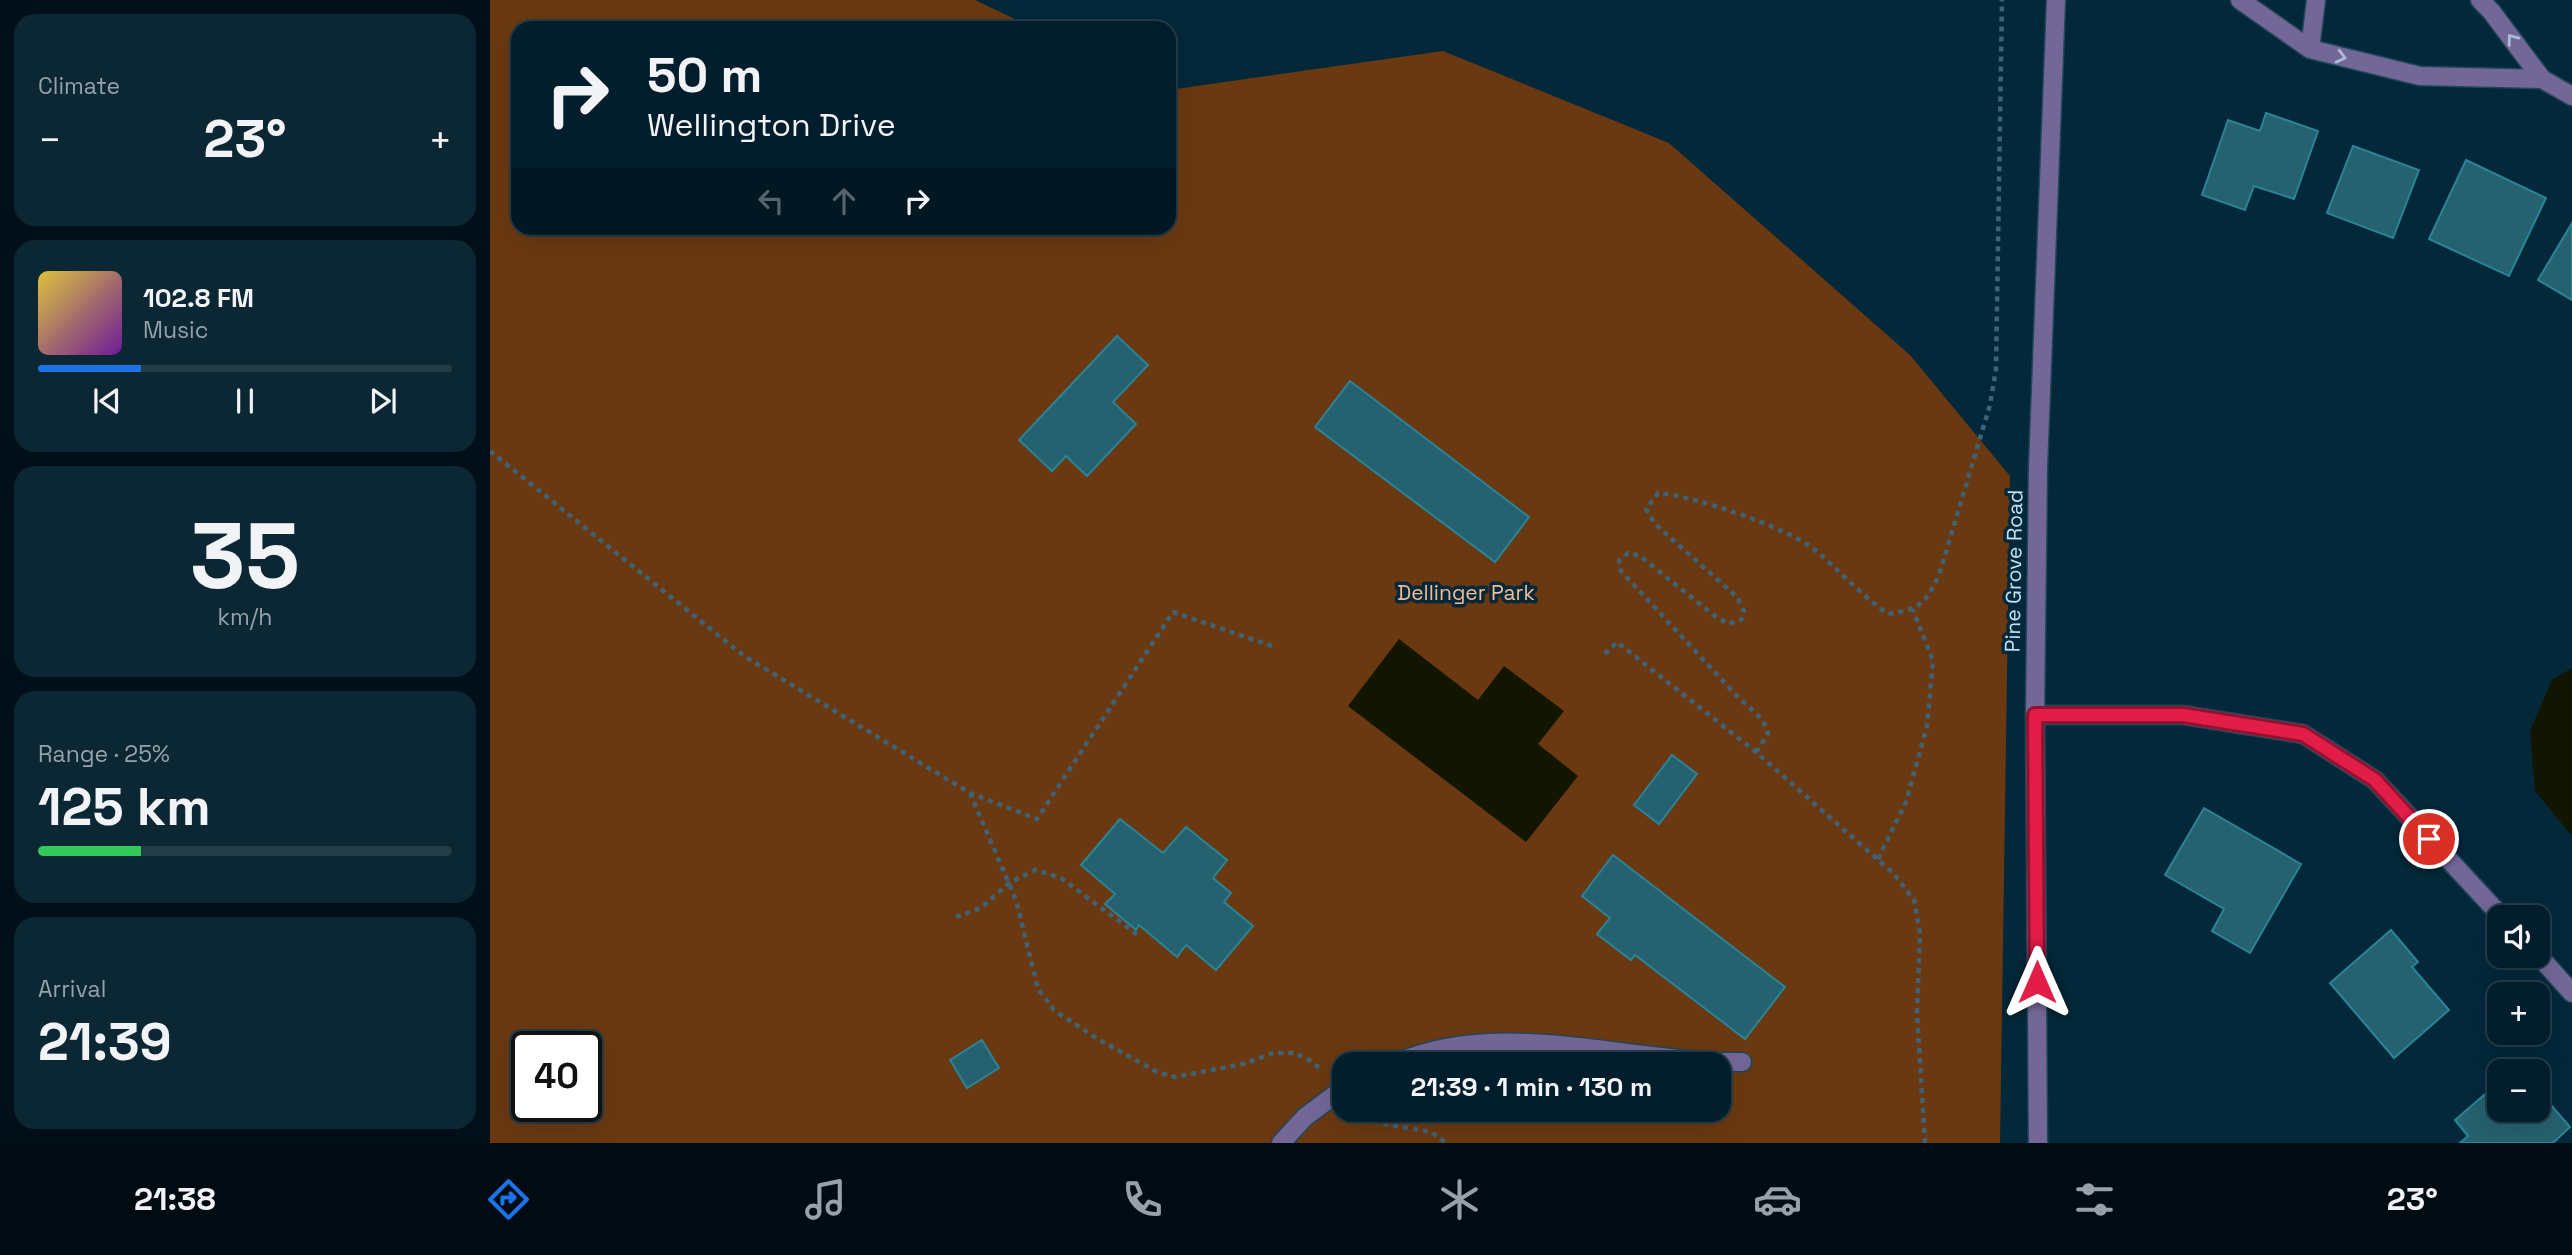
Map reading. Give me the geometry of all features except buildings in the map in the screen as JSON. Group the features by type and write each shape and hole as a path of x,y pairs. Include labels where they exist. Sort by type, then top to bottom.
{"street":[{"name":"Pine Grove Road","path":"2038,1143 2035,715 2038,442 2056,0"},
{"path":"2240,0 2310,49 2420,76 2542,79"},
{"path":"2310,49 2316,0"},
{"path":"2480,0 2542,79 2572,96"},
{"path":"2035,715 2183,715 2303,734 2375,780 2491,905"},
{"path":"2550,968 2572,993"},
{"path":"1430,1052 1445,1047 1489,1043 1576,1046 1623,1052"},
{"path":"1731,1062 1742,1062"},
{"path":"1281,1143 1305,1117 1332,1097"}],"path":[{"path":"1756,752 1768,734 1763,720 1737,696 1621,571 1619,561 1628,553 1640,556 1716,617 1730,624 1742,619 1744,611 1737,597 1655,524 1646,509 1658,493 1679,495 1789,533 1813,549 1888,614 1913,610 1928,597 1939,575 1990,405 1996,369 2002,0"},
{"path":"490,451 744,656 970,793 1037,819 1173,612 1275,647"},
{"path":"1878,859 1906,802 1927,726 1933,661 1913,610"},
{"path":"1605,654 1616,642 1756,752 1878,859 1894,874 1914,900 1920,933 1917,1013 1925,1143"},
{"path":"970,793 1009,883 1027,936 1038,989 1054,1010 1096,1038 1157,1072 1175,1077 1243,1064 1273,1053 1295,1053 1311,1061 1332,1079"},
{"path":"956,917 981,908 1009,883 1035,870 1062,878 1139,936"},
{"path":"1377,1122 1431,1132 1446,1143"}],"green space":[{"name":"Dellinger Park","path":"490,0 975,0 1019,21 511,21 511,235 1176,235 1176,89 1443,51 1669,143 1910,355 2010,476 2000,1143 490,1143"}],"shaded area":[{"path":"1399,639 1478,700 1504,666 1564,711 1538,744 1578,776 1526,842 1348,706"},
{"path":"2572,668 2572,836 2535,791 2530,731 2552,680"}],"route":[{"path":"2037,982 2035,715 2183,715 2303,734 2375,780 2429,839"}]}
